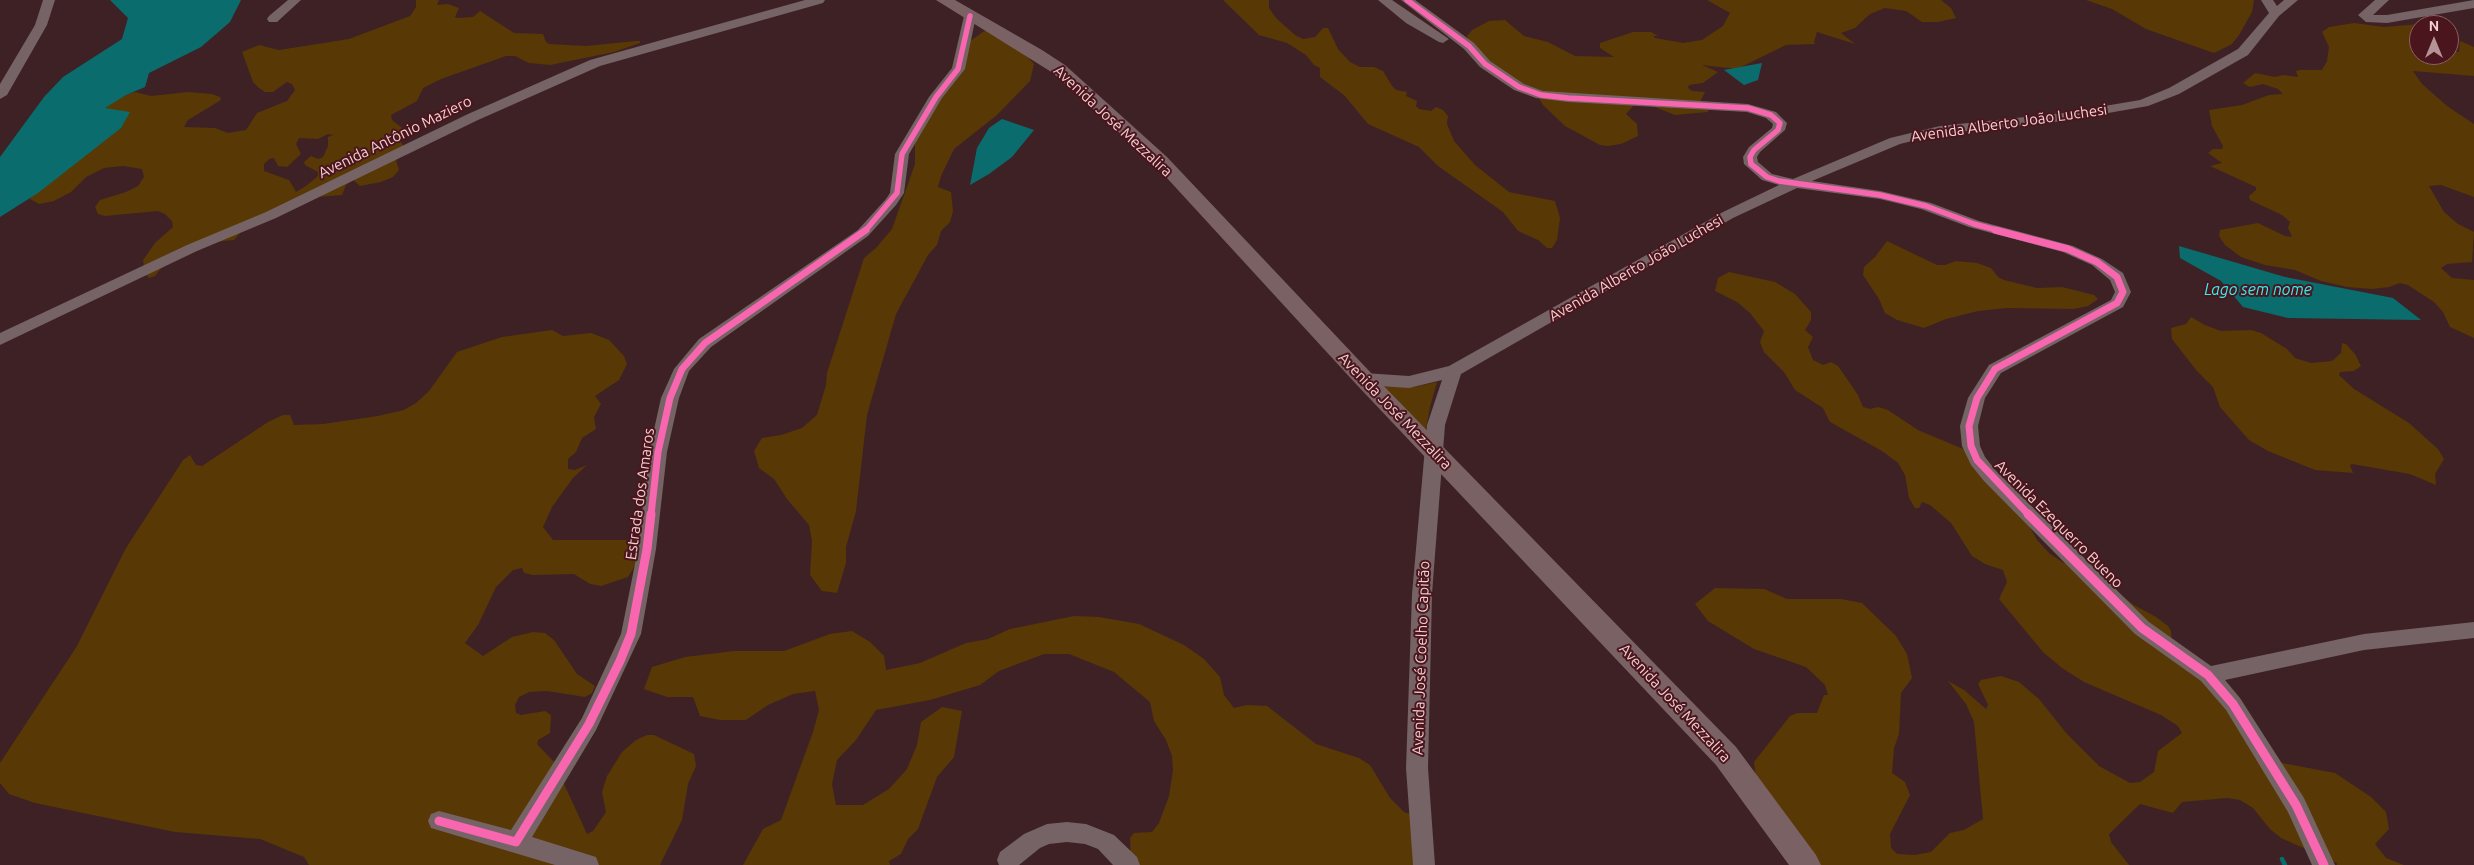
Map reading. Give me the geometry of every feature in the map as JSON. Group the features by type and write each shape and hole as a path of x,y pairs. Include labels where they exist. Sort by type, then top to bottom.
{"main road":[{"name":"Avenida José Mezzalira","path":"944,0 1036,53 1059,69 1160,161 1364,379 1726,756 1806,865"}],"street":[{"path":"0,96 41,25 49,0"},
{"path":"273,19 295,0"},
{"name":"Avenida Antônio Maziero","path":"0,340 192,248 271,215 473,117 596,63 819,0"},
{"path":"1384,0 1410,20 1519,87 1541,94 1748,108 1771,115 1780,123 1778,130 1754,150 1750,157 1751,164 1767,177 1795,183"},
{"path":"1407,0 1469,46 1484,64"},
{"path":"2267,0 2275,13"},
{"name":"Avenida Alberto João Luchesi","path":"1364,379 1409,382 1454,371 1728,215 1795,183 1886,144 1920,134 2063,117 2144,103 2174,91 2243,52 2275,13 2292,0"},
{"path":"2383,0 2364,15 2370,18 2387,19 2474,4"},
{"name":"Estrada dos Amaros","path":"516,842 589,724 631,634 647,549 658,452 670,398 682,369 705,343 863,233 891,202 897,193 902,154 931,105 958,69 970,16"},
{"name":"Avenida Ezequerro Bueno","path":"1795,183 1880,195 1926,206 1974,224 2068,249 2097,262 2117,277 2123,292 2117,303 2021,353 1995,370 1977,398 1969,426 1970,446 1977,460 1990,476 2142,628 2208,675 2234,704 2296,805 2324,865"},
{"name":"Avenida José Coelho Capitão","path":"1424,865 1417,768 1422,594 1433,450 1441,405 1454,371"},
{"path":"2208,675 2364,642 2474,630"},
{"path":"439,821 516,842 588,865"},
{"path":"1008,860 1032,841 1047,834 1067,832 1086,834 1106,842 1129,865"}],"shaded area":[{"path":"416,0 439,0 437,5 448,4 459,8 455,17 457,18 473,17 480,11 514,33 543,34 546,42 549,44 586,46 636,41 640,41 640,43 614,52 550,65 529,63 515,56 506,56 441,79 423,88 417,101 391,115 392,120 402,128 399,136 403,146 396,160 399,170 393,177 381,182 360,186 353,180 346,185 342,195 317,197 245,227 234,240 214,242 166,262 155,276 149,278 145,273 143,260 155,243 173,227 172,221 165,214 158,211 105,216 98,214 95,207 100,200 138,186 144,177 142,169 123,166 104,168 86,177 71,192 54,201 39,204 30,199 32,192 102,109 123,95 135,92 151,96 188,92 212,94 220,97 221,100 188,120 184,127 215,128 228,133 246,130 257,113 287,101 295,90 292,84 287,82 273,92 265,92 259,88 253,82 242,52 259,45 279,50 349,39 410,16 416,7","holes":["328,134 333,135 328,137 328,146 323,157 318,159 311,156 304,162 305,165 318,172 318,176 296,192 289,180 264,171 264,164 269,159 274,158 278,166 287,167 301,154 296,144 299,138 318,139"]},
{"path":"1223,0 1269,0 1269,8 1276,18 1295,35 1303,39 1315,37 1323,28 1328,28 1338,49 1350,62 1360,67 1374,67 1383,71 1396,90 1407,92 1406,96 1417,101 1416,106 1419,109 1431,111 1436,107 1443,110 1448,116 1447,124 1454,141 1475,165 1509,192 1555,201 1560,218 1557,240 1552,248 1547,248 1538,240 1518,231 1503,212 1438,166 1419,147 1368,124 1345,96 1320,77 1320,68 1314,65 1306,55 1287,43 1259,35"},
{"path":"1707,0 1941,0 1951,8 1956,18 1938,22 1922,22 1906,11 1885,8 1870,14 1855,28 1841,33 1855,44 1817,32 1815,44 1786,45 1737,69 1702,65 1718,72 1703,83 1689,85 1688,88 1692,91 1705,92 1699,104 1708,112 1675,115 1634,99 1634,105 1626,114 1637,124 1638,136 1621,144 1608,146 1600,145 1565,126 1543,105 1537,95 1497,72 1468,41 1467,36 1472,30 1489,21 1505,20 1524,36 1548,42 1575,56 1614,57 1600,48 1600,43 1633,32 1651,32 1658,36 1653,36 1655,38 1683,43 1702,40 1723,26 1730,13"},
{"path":"2086,0 2254,0 2252,12 2239,35 2232,44 2214,53 2146,29 2112,9"},
{"path":"2354,23 2384,27 2409,25 2409,65 2459,65 2460,41 2474,47 2474,76 2413,71 2422,84 2447,106 2474,124 2474,197 2441,185 2429,186 2444,212 2458,224 2474,232 2472,262 2447,264 2441,268 2452,278 2474,280 2474,338 2450,327 2443,312 2434,302 2408,285 2400,283 2389,287 2372,289 2347,287 2321,281 2295,270 2265,265 2241,257 2225,245 2219,236 2220,230 2258,223 2285,236 2292,237 2288,228 2290,222 2282,215 2250,200 2249,196 2256,190 2256,187 2210,166 2222,163 2208,153 2213,149 2222,149 2223,146 2212,126 2209,110 2242,105 2269,95 2283,94 2278,89 2263,84 2250,87 2243,83 2255,73 2275,77 2283,75 2298,77 2296,71 2322,70 2327,61 2329,47 2322,32 2329,27"},
{"path":"990,27 1005,28 1008,36 1034,64 1030,81 997,115 954,149 941,176 938,187 951,192 953,211 950,222 941,231 937,245 928,255 896,314 867,415 856,511 846,547 846,563 837,593 822,591 810,575 812,541 809,525 787,499 774,479 759,468 754,451 762,438 781,435 802,428 817,415 826,385 827,373 864,258 876,248 892,229 915,164 915,143 970,41"},
{"path":"1887,241 1937,265 1945,265 1956,261 1977,263 1991,268 1998,277 2004,280 2037,288 2062,287 2094,295 2098,299 2088,306 2074,309 2006,308 1978,311 1946,319 1924,328 1897,320 1885,313 1879,299 1863,275 1864,267 1875,257"},
{"path":"1729,272 1775,282 1795,294 1811,312 1811,320 1805,330 1813,337 1808,347 1813,360 1823,365 1831,362 1838,366 1858,395 1863,407 1870,409 1878,407 1888,410 1918,430 1968,451 2022,513 2037,540 2050,554 2064,563 2086,568 2134,605 2168,626 2171,631 2172,646 2277,762 2335,773 2371,797 2386,812 2389,829 2375,844 2386,858 2404,865 2337,865 2337,863 2281,838 2270,829 2253,808 2240,800 2227,798 2182,802 2173,813 2140,804 2109,834 2111,842 2129,865 1795,865 1759,806 1754,762 1790,716 1797,713 1817,713 1824,695 1828,695 1825,685 1806,667 1754,649 1708,621 1695,604 1715,588 1764,589 1787,599 1841,599 1862,603 1896,636 1907,654 1912,678 1901,693 1899,734 1894,748 1892,773 1905,782 1910,795 1890,834 1891,848 1897,854 1915,855 1931,852 1950,833 1964,830 1983,819 1974,722 1966,704 1948,681 1964,690 1986,709 1988,705 1978,684 1981,680 2001,676 2019,682 2039,699 2067,734 2099,766 2130,783 2140,782 2154,772 2158,751 2182,733 2178,726 2161,715 2084,682 2062,668 2043,652 1999,599 2007,582 2003,570 1985,564 1972,556 1951,523 1930,505 1922,502 1919,508 1915,508 1909,498 1905,475 1898,463 1882,451 1830,422 1823,408 1795,390 1784,372 1764,352 1760,342 1764,331 1750,313 1737,302 1715,291 1718,278"},
{"path":"2191,317 2221,331 2251,330 2261,333 2287,349 2295,358 2311,363 2332,361 2341,353 2342,343 2346,344 2355,354 2361,366 2354,371 2340,372 2339,375 2354,389 2409,423 2438,449 2444,459 2435,474 2436,485 2410,474 2352,464 2350,465 2353,473 2315,470 2268,451 2249,440 2220,407 2213,387 2196,370 2172,339 2171,328 2186,324"},
{"path":"552,330 563,336 591,333 609,340 624,356 627,364 619,380 595,396 601,404 594,417 596,429 582,438 576,452 568,459 568,469 575,470 587,465 573,478 552,507 543,527 553,540 642,540 642,554 628,577 601,586 590,584 574,574 533,575 524,573 522,568 513,570 496,587 478,625 465,643 483,656 512,637 533,632 545,633 554,640 577,674 595,686 592,693 585,697 547,691 529,692 519,697 515,705 516,713 521,715 545,711 551,715 550,733 538,740 537,744 554,762 587,834 593,831 606,812 602,792 607,776 622,752 636,740 647,735 654,735 694,754 696,766 688,784 682,820 660,865 309,865 304,857 260,839 175,832 35,803 9,794 0,783 0,763 77,646 126,548 183,460 190,455 196,465 202,466 268,422 283,415 290,415 294,425 323,424 404,410 416,403 429,391 457,352 502,337"},
{"path":"1437,382 1425,434 1382,386 1414,387"},
{"path":"1074,616 1099,617 1139,624 1184,645 1204,659 1220,677 1224,695 1234,708 1247,705 1267,706 1316,744 1359,758 1370,765 1390,798 1404,812 1415,816 1425,865 1131,865 1130,838 1134,833 1152,832 1159,823 1169,796 1173,770 1172,756 1166,740 1154,721 1150,702 1114,672 1069,654 1044,654 999,671 980,685 930,700 876,710 856,740 837,760 832,784 836,805 863,805 889,789 907,769 917,745 921,722 942,707 962,711 954,757 937,777 918,829 908,839 901,854 889,861 890,865 743,865 763,829 781,820 813,732 819,710 815,691 793,694 768,705 746,720 720,720 700,716 693,697 667,697 644,689 652,667 685,657 734,651 784,651 830,634 852,631 870,642 884,656 886,670 920,663 966,643 988,639 1010,629"}],"water":[{"path":"110,0 241,0 230,22 201,47 149,73 145,87 126,95 105,108 130,112 121,128 38,193 0,217 0,157 44,97 63,77 122,39 128,18"},
{"path":"1762,63 1758,80 1744,85 1724,70"},
{"path":"1002,119 1034,130 1012,157 970,185 977,148 989,128"},
{"name":"Lago sem nome","path":"2179,246 2285,277 2393,298 2421,320 2288,318 2243,307 2221,281 2180,258"}],"waterway":[{"path":"2282,859 2285,865"}],"cycle path":[{"path":"1407,0 1469,46 1485,64 1519,87 1541,95 1748,108 1771,115 1780,123 1778,130 1754,150 1750,157 1751,164 1767,177 1779,181 1880,195 1926,206 1974,224 2068,249 2097,262 2117,277 2123,292 2117,303 2021,353 1995,369 1977,398 1969,426 1971,446 1977,460 1990,476 2142,628 2208,675 2233,704 2296,805 2324,865"},
{"path":"439,821 516,842 589,724 631,634 647,549 658,452 670,398 682,369 705,343 863,233 891,202 897,193 902,154 936,97 958,69 970,16"}]}
